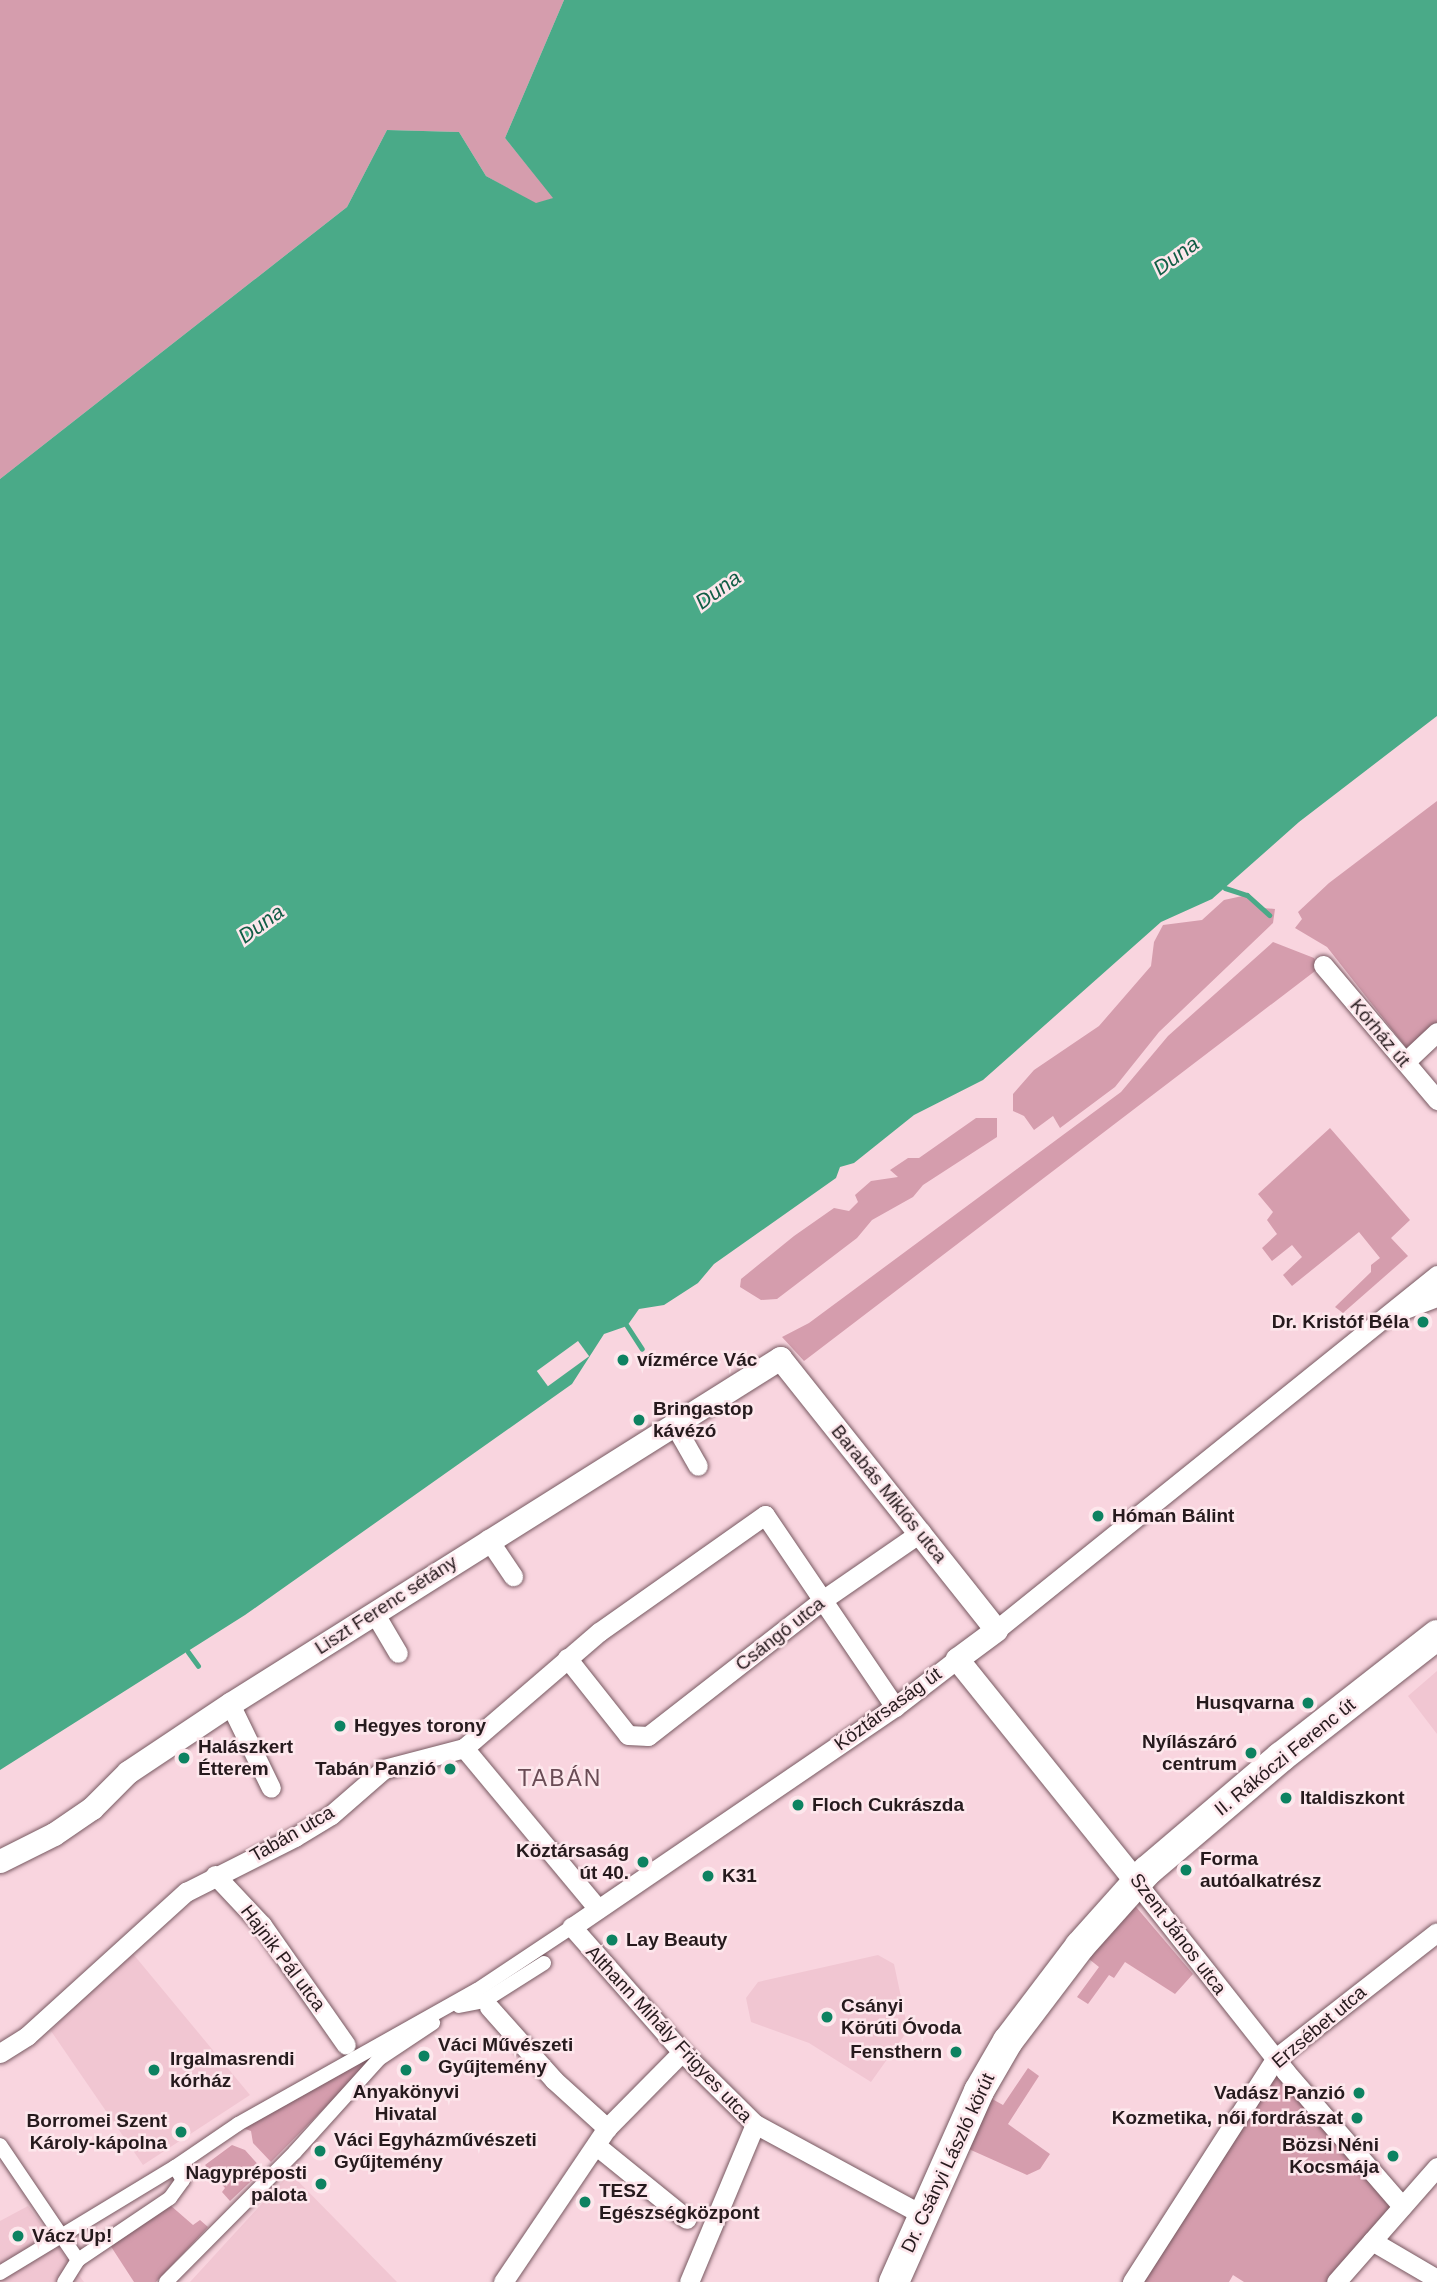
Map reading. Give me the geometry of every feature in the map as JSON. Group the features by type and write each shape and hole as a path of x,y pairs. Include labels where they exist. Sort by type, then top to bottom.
{"main road":[{"name":"II. Rákóczi Ferenc út","path":"1136,1882 1281,1758 1437,1635"},
{"name":"Dr. Csányi László körút","path":"894,2282 921,2214 968,2111 1008,2041 1080,1946 1136,1882"}],"street":[{"name":"Kórház út","path":"1323,965 1437,1100"},
{"path":"1405,1062 1437,1032"},
{"name":"Köztársaság út","path":"0,2273 175,2168 350,2050 483,1999 572,1927 895,1707 996,1630 1437,1275"},
{"name":"Köztársaság út","path":"1389,1314 1437,1297"},
{"name":"Barabás Miklós utca","path":"780,1358 921,1532 996,1630"},
{"name":"Liszt Ferenc sétány","path":"0,1861 54,1834 92,1808 128,1772 230,1704 375,1614 488,1539 780,1358"},
{"path":"674,1424 698,1466"},
{"name":"Tabán utca","path":"0,2053 27,2036 141,1928 215,1875 331,1815 384,1769 464,1748 567,1657 765,1515 824,1599"},
{"name":"Csángó utca","path":"567,1657 628,1735 642,1738 656,1732 824,1599 921,1532"},
{"path":"488,1539 513,1576"},
{"path":"824,1599 895,1707"},
{"path":"375,1614 398,1653"},
{"name":"Szent János utca","path":"957,1659 1276,2058 1402,2206"},
{"path":"230,1704 271,1788"},
{"path":"464,1748 598,1909"},
{"name":"Hajnik Pál utca","path":"215,1875 262,1925 350,2050"},
{"name":"Althann Mihály Frigyes utca","path":"572,1927 682,2052 755,2124 921,2214"},
{"name":"Erzsébet utca","path":"1132,2282 1276,2058 1437,1932"},
{"path":"166,2282 295,2152 379,2059 464,2003 483,1999 544,1963"},
{"path":"483,1999 554,2080 607,2128"},
{"path":"503,2282 598,2147 607,2128 682,2052"},
{"path":"689,2282 755,2124"},
{"path":"0,2145 78,2260"},
{"path":"598,2147 687,2219 706,2238"},
{"path":"1336,2282 1437,2167"},
{"path":"64,2282 78,2260 170,2197 183,2180 175,2168"},
{"path":"1372,2241 1437,2279"}],"shaded area":[{"path":"0,0 564,0 505,138 554,198 536,204 486,176 459,132 387,130 347,207 0,479"},
{"path":"1437,801 1437,1023 1408,1050 1327,947 1295,928 1302,919 1298,912 1329,883"},
{"path":"1247,895 1262,908 1275,909 1273,923 1159,1032 1115,1087 1060,1128 1053,1116 1034,1130 1024,1116 1013,1111 1013,1094 1034,1070 1099,1026 1151,966 1154,942 1163,925 1202,920 1224,900"},
{"path":"1273,942 1314,958 1319,968 804,1361 782,1337 809,1323 1121,1092 1168,1036"},
{"path":"976,1118 997,1118 997,1137 923,1185 913,1197 872,1220 857,1238 777,1299 761,1300 740,1287 741,1279 794,1236 834,1208 849,1211 858,1202 855,1195 871,1181 898,1177 890,1170 908,1158 919,1158"},
{"path":"1330,1128 1410,1220 1391,1238 1408,1256 1343,1313 1335,1307 1371,1272 1371,1265 1380,1258 1359,1232 1292,1286 1283,1275 1302,1257 1292,1245 1272,1261 1262,1248 1277,1234 1267,1220 1273,1212 1258,1194"},
{"path":"1437,1671 1437,1734 1408,1696"},
{"path":"1131,1901 1193,1974 1175,1994 1125,1962 1114,1978 1109,1975 1088,2004 1077,1997 1099,1967 1084,1955"},
{"name":"Irgalmasrendi kórház","path":"129,1949 250,2095 143,2165 51,2031"},
{"name":"Csányi Körúti Óvoda","path":"878,1955 894,1964 908,2030 871,2082 809,2043 751,2022 746,1998 758,1982"},
{"path":"366,2056 370,2062 271,2162 253,2143 251,2131 240,2127"},
{"path":"1270,2066 1395,2213 1336,2282 1244,2282 1233,2275 1229,2282 1132,2282"},
{"path":"1028,2068 1039,2076 1008,2124 1050,2154 1040,2169 1027,2175 962,2146 985,2095 1003,2105"},
{"path":"232,2145 245,2150 263,2170 230,2201 222,2192 225,2188 205,2165"},
{"path":"290,2173 397,2282 190,2282"},
{"path":"170,2205 193,2225 200,2220 208,2227 156,2282 134,2282 110,2245"},
{"path":"28,2206 84,2282 0,2282 0,2221"}],"water":[{"name":"Duna","path":"564,0 1437,0 1437,716 1299,822 1212,899 1161,922 983,1080 914,1115 854,1163 840,1167 836,1178 714,1264 698,1283 664,1305 639,1309 627,1326 604,1334 572,1384 245,1615 0,1770 0,479 347,207 387,130 459,132 486,176 536,203 553,198 505,138"}],"pier":[{"path":"578,1341 589,1356 548,1386 537,1371"}],"waterway":[{"path":"1225,888 1247,895 1269,915"},
{"path":"627,1326 642,1349"},
{"path":"188,1652 198,1666"}],"place":[{"name":"Dr. Kristóf Béla","path":"1423,1322"},
{"name":"vízmérce Vác","path":"623,1360"},
{"name":"Bringastop kávézó","path":"639,1420"},
{"name":"Hóman Bálint","path":"1098,1516"},
{"name":"Husqvarna","path":"1308,1703"},
{"name":"Hegyes torony","path":"340,1726"},
{"name":"Nyílászáró centrum","path":"1251,1753"},
{"name":"Halászkert Étterem","path":"184,1758"},
{"name":"Tabán Panzió","path":"450,1769"},
{"name":"Italdiszkont","path":"1286,1798"},
{"name":"Floch Cukrászda","path":"798,1805"},
{"name":"Köztársaság út 40.","path":"643,1862"},
{"name":"Forma autóalkatrész","path":"1186,1870"},
{"name":"K31","path":"708,1876"},
{"name":"Lay Beauty","path":"612,1940"},
{"name":"Csányi Körúti Óvoda","path":"827,2017"},
{"name":"Fensthern","path":"956,2052"},
{"name":"Váci Művészeti Gyűjtemény","path":"424,2056"},
{"name":"Irgalmasrendi kórház","path":"154,2070"},
{"name":"Anyakönyvi Hivatal","path":"406,2070"},
{"name":"Vadász Panzió","path":"1359,2093"},
{"name":"Kozmetika, női fordrászat","path":"1357,2118"},
{"name":"Borromei Szent Károly-kápolna","path":"181,2132"},
{"name":"Váci Egyházművészeti Gyűjtemény","path":"320,2151"},
{"name":"Bözsi Néni Kocsmája","path":"1393,2156"},
{"name":"Nagypréposti palota","path":"321,2184"},
{"name":"TESZ Egészségközpont","path":"585,2202"},
{"name":"Vácz Up!","path":"18,2236"}],"district":[{"name":"TABÁN","path":"560,1778"}]}
